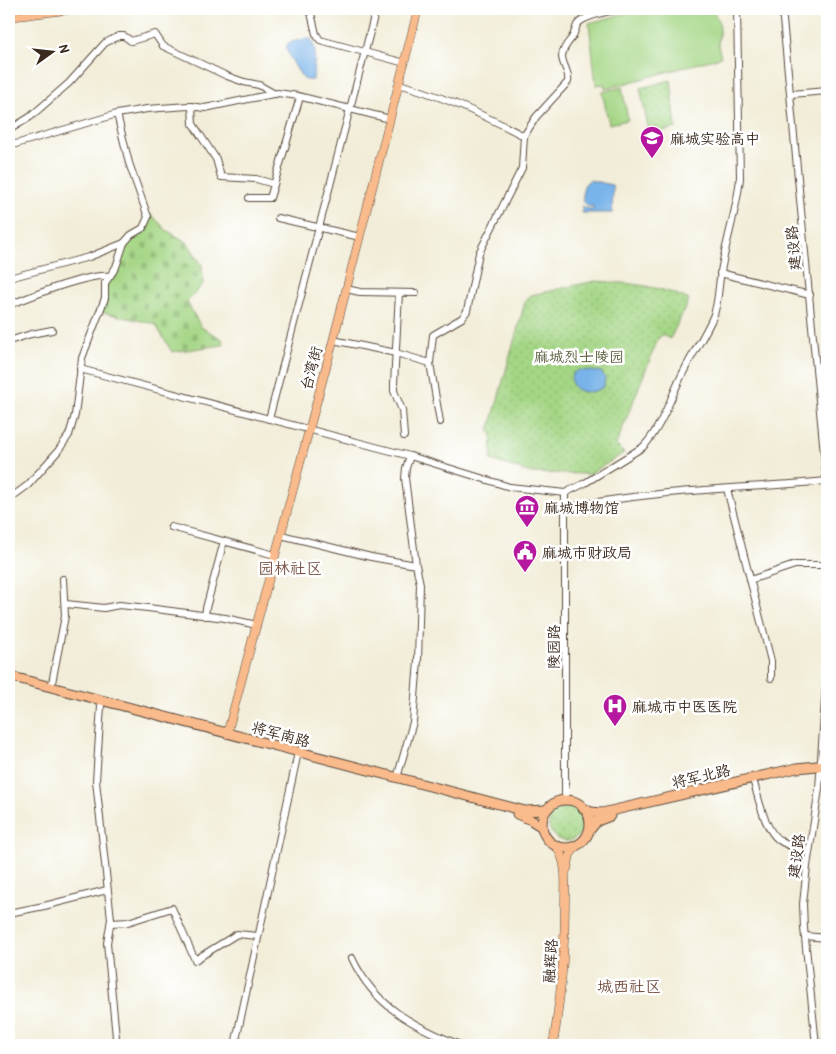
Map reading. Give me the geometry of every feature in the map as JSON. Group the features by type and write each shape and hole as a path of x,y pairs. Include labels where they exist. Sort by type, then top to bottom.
{"highway":[{"name":"将军南路","path":"9,676 524,811 546,810"},
{"name":"将军南路","path":"9,682 520,815 542,827"},
{"name":"将军北路","path":"589,831 595,822 603,818 824,768"},
{"name":"将军北路","path":"583,808 591,812 602,813 780,772 824,768"},
{"path":"565,800 577,803 583,808 589,819 589,831 586,838 576,846 564,849 546,839 542,827 546,810 556,802 565,800"}],"main road":[{"path":"9,13 41,9"},
{"path":"9,17 74,9"},
{"name":"台湾街","path":"228,734 360,237 418,9"},
{"path":"556,846 563,860 565,878"},
{"path":"565,878 569,859 576,846"},
{"name":"融辉路","path":"553,1045 563,970 565,878"}],"street":[{"path":"310,9 316,36 320,40 405,62"},
{"path":"269,419 376,9"},
{"path":"440,422 430,363 433,336 462,318 467,311 479,252 522,168 524,136 541,111 568,82 569,76 562,55 578,23 584,18 620,9"},
{"path":"80,369 410,456 510,487 565,493 585,484 643,447 649,440 660,422 684,369 713,316 720,290 720,273 739,192 736,9"},
{"name":"建设路","path":"782,9 820,406 825,439 827,485"},
{"path":"9,130 30,117 68,83 103,44 119,36 124,36 131,41 155,34 163,46 228,76 244,82 259,84 275,94"},
{"path":"399,84 426,91 483,114 524,136"},
{"path":"791,94 827,91"},
{"path":"9,146 117,114 147,109 192,106 205,108 275,94 287,94 390,119"},
{"path":"249,198 270,198 300,97"},
{"path":"192,106 193,124 216,159 221,177 256,179 274,184"},
{"path":"9,499 28,485 58,451 69,435 75,415 80,369 96,319 105,298 105,283 116,266 124,243 131,235 143,228 148,217 129,163 117,114"},
{"path":"278,218 360,237"},
{"path":"9,278 98,254 124,243"},
{"path":"720,273 810,295"},
{"path":"9,305 74,282 102,275 110,276"},
{"path":"346,288 360,292 416,293"},
{"path":"399,293 394,391 402,410 404,436"},
{"path":"9,341 52,330"},
{"path":"333,340 396,353 430,363"},
{"path":"820,406 827,403"},
{"path":"397,778 410,736 415,708 418,661 420,584 405,478 410,456"},
{"path":"565,508 594,502 666,493 827,481"},
{"path":"726,489 772,661 771,678"},
{"name":"陵园路","path":"565,493 565,800"},
{"path":"171,527 275,555"},
{"path":"281,535 370,557 416,565"},
{"path":"205,616 224,541"},
{"path":"750,580 795,565 827,565"},
{"path":"51,688 65,616 66,604 63,579"},
{"path":"66,604 104,608 119,605 257,625"},
{"name":"建设路","path":"816,1045 805,936 804,892 809,851 824,768 827,670"},
{"path":"101,706 96,781 111,923 107,943 116,1037"},
{"path":"235,1045 297,757"},
{"path":"754,783 772,833 778,840 809,851"},
{"path":"9,913 107,890"},
{"path":"111,923 128,922 172,908 195,960 237,934 258,936"},
{"path":"805,936 827,938"},
{"path":"352,958 357,970 392,1010 402,1017 460,1045"},
{"path":"816,1045 827,1042"}],"green space":[{"path":"642,9 712,9 720,26 718,45 721,57 605,89 604,84 596,85 589,23"},
{"path":"671,80 676,128 658,132 656,127 648,128 640,88"},
{"path":"622,87 628,120 609,124 602,92"},
{"path":"151,214 166,230 187,242 202,265 203,284 187,302 201,327 222,339 223,345 172,352 155,324 101,312 106,286 129,239 146,228"},
{"name":"麻城烈士陵园","path":"595,281 655,288 689,300 670,339 662,335 658,339 616,445 624,453 590,474 531,473 491,460 492,435 489,431 525,302 531,295"},
{"path":"566,807 573,808 578,812 582,817 582,831 578,836 573,840 566,841 559,840 554,836 550,831 549,824 550,817 554,812 559,808"}],"water":[{"path":"308,38 312,40 315,50 313,80 306,80 302,77 286,49 288,43"},
{"path":"590,180 612,185 612,213 582,213 582,206 594,209 594,207 588,206 583,201 584,186"},
{"path":"579,370 601,372 605,378 604,386 587,392 577,389 571,381 572,374"}],"place":[{"name":"麻城实验高中","path":"652,159"},
{"name":"麻城博物馆","path":"527,528"},
{"name":"麻城市财政局","path":"525,573"},
{"name":"麻城市中医医院","path":"615,727"}],"district":[{"name":"园林社区","path":"290,568"},
{"name":"城西社区","path":"629,986"}]}
